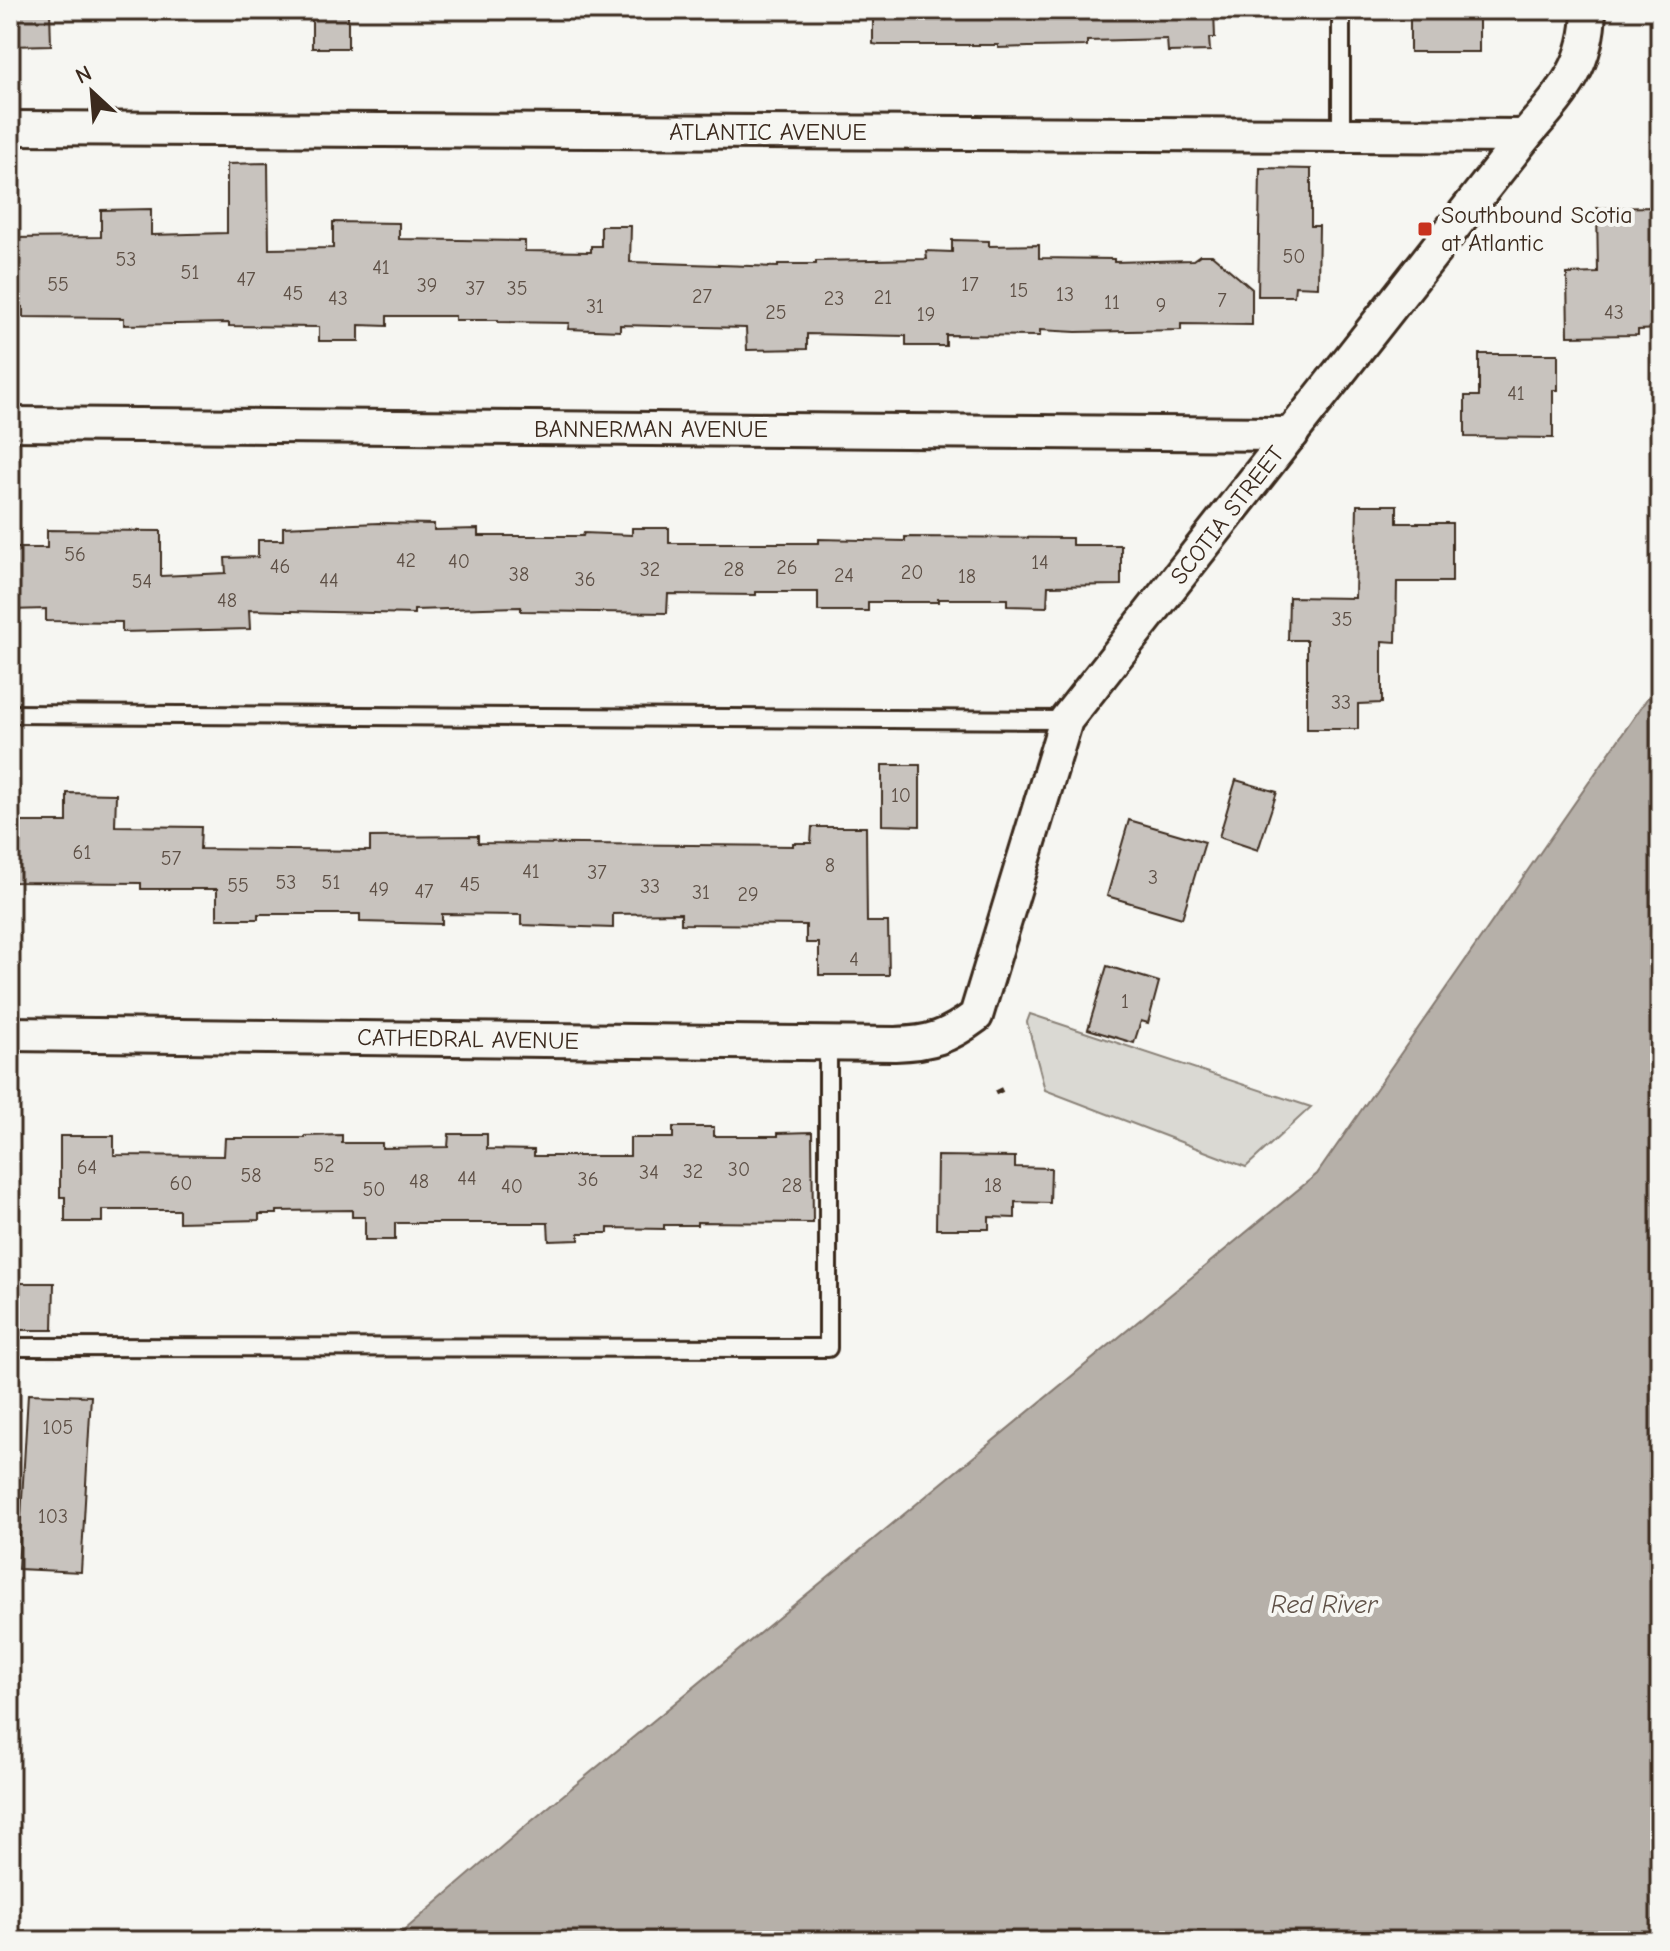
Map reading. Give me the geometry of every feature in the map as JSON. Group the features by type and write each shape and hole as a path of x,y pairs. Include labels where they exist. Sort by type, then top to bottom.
{"street":[{"name":"SCOTIA STREET","path":"926,1044 956,1031 976,1016 1066,720 1525,136 1569,85 1588,35 1589,10"},
{"name":"ATLANTIC AVENUE","path":"10,128 1525,136"},
{"name":"BANNERMAN AVENUE","path":"10,424 1292,434"},
{"name":"CATHEDRAL AVENUE","path":"10,1034 926,1044"}],"lane":[{"path":"1341,10 1341,135"},
{"path":"10,714 1066,720"},
{"path":"10,1347 828,1348 828,1042"}],"path":[{"path":"995,1093 1005,1088"}],"shaded area":[{"path":"1030,1014 1311,1107 1246,1167 1045,1090 1027,1022"}],"water":[{"name":"Red River","path":"1660,680 1660,1941 392,1941 528,1824 1317,1174"}],"building":[{"path":"10,10 50,10 51,45 10,46"},
{"path":"312,10 348,10 348,48 312,48"},
{"path":"873,10 1214,10 1215,38 1209,38 1210,51 1168,52 1167,39 1087,41 1087,46 998,48 998,45 879,45 873,44"},
{"path":"1410,10 1479,10 1479,52 1410,52"},
{"path":"268,163 269,249 333,248 333,222 399,223 399,239 525,241 525,251 591,252 591,246 601,246 601,226 631,226 630,262 778,267 778,264 816,264 816,261 927,259 926,251 952,252 952,240 989,241 989,246 1039,245 1039,258 1114,259 1114,262 1193,260 1200,255 1212,255 1252,289 1252,325 1181,324 1181,330 1040,330 1040,336 946,335 946,346 906,346 906,336 807,334 807,349 747,350 746,328 620,325 620,331 568,329 569,323 455,320 455,316 387,316 387,326 359,325 359,341 319,341 319,327 229,326 229,323 124,325 124,318 23,317 23,307 10,307 10,238 101,237 101,210 151,209 151,235 227,233 227,164"},
{"path":"1260,168 1311,169 1311,226 1319,226 1318,287 1295,286 1294,296 1258,296"},
{"path":"1656,207 1660,329 1638,330 1638,335 1568,336 1567,274 1598,273 1597,208"},
{"path":"1479,354 1558,354 1558,390 1553,390 1553,438 1465,437 1465,396 1479,396"},
{"path":"1357,505 1397,505 1397,523 1452,523 1452,582 1397,582 1396,642 1382,641 1382,703 1358,704 1358,729 1307,729 1307,640 1288,640 1289,597 1355,598"},
{"path":"434,524 434,530 478,529 478,536 632,535 632,528 669,528 669,543 819,543 819,539 905,541 905,537 1072,538 1072,545 1121,545 1121,585 1048,586 1047,607 1007,606 1007,599 938,599 938,602 868,602 868,611 818,611 818,592 668,594 667,613 521,611 521,607 414,610 414,614 249,610 250,629 122,632 122,622 46,621 46,609 10,610 10,548 47,548 47,530 161,531 161,576 226,573 225,558 258,557 258,540 283,540 283,527"},
{"path":"882,765 920,765 920,826 882,825"},
{"path":"1236,780 1277,792 1258,850 1219,837"},
{"path":"67,793 116,794 115,826 201,827 200,849 370,851 370,837 478,836 478,843 793,846 793,843 811,843 812,827 866,827 867,922 888,922 889,975 819,975 819,943 806,943 806,925 681,924 681,913 613,914 613,928 521,925 521,915 442,914 442,924 360,922 360,914 258,914 258,919 217,919 217,889 141,889 141,883 10,882 10,822 67,822"},
{"path":"1129,820 1205,842 1182,918 1107,896"},
{"path":"1107,966 1159,982 1148,1023 1141,1021 1134,1043 1088,1029"},
{"path":"673,1127 714,1127 714,1136 778,1136 778,1133 812,1132 813,1223 697,1222 697,1225 664,1225 664,1229 608,1228 608,1233 579,1233 579,1240 549,1241 548,1223 395,1223 395,1240 365,1240 365,1217 352,1217 352,1210 277,1211 277,1214 259,1214 259,1220 179,1222 179,1210 102,1210 102,1222 65,1222 65,1197 60,1197 60,1136 114,1136 114,1155 224,1156 225,1138 342,1135 342,1143 382,1143 382,1148 448,1147 449,1134 487,1134 487,1149 534,1150 534,1156 630,1156 630,1138 673,1138"},
{"path":"937,1156 1015,1157 1015,1167 1051,1168 1050,1203 1015,1202 1015,1218 989,1217 989,1229 936,1229"},
{"path":"10,1283 54,1283 53,1330 10,1330"},
{"path":"28,1394 91,1396 81,1572 18,1569"}],"place":[{"name":"Southbound Scotia at Atlantic","path":"1425,229"}]}
